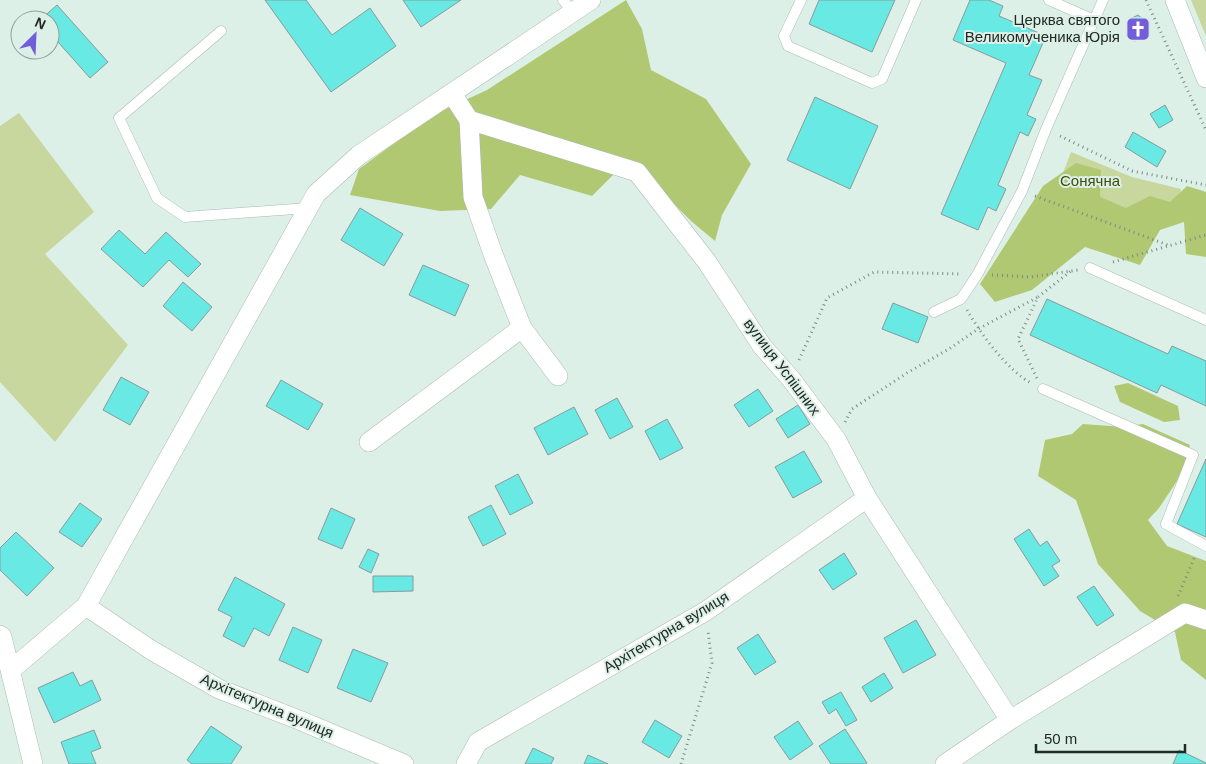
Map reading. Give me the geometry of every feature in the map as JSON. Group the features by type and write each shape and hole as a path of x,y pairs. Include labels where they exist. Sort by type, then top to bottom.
{"street":[{"path":"11,670 86,606 316,194 358,155 450,94 568,6 591,0"},
{"path":"1175,0 1206,78"},
{"path":"450,94 469,120 473,197 493,254 522,328 558,376"},
{"name":"вулиця Успішних","path":"469,120 637,172 708,262 762,346 791,379 836,439 867,498 1010,720"},
{"path":"368,442 522,328"},
{"name":"Архітектурна вулиця","path":"466,764 478,742 706,611 867,498"},
{"name":"Архітектурна вулиця","path":"86,606 150,650 219,689 404,764"},
{"path":"945,764 1010,720 1185,614 1206,620"},
{"path":"0,635 11,670 33,764"}],"lane":[{"path":"801,0 784,36 788,46 872,83 882,79 916,0"},
{"path":"1049,0 1094,20"},
{"path":"934,312 961,299 977,275 1022,191 1046,129 1103,0"},
{"path":"221,31 119,118 157,198 185,217 308,208"},
{"path":"1090,268 1206,320"},
{"path":"1043,389 1193,454 1166,524 1203,545"}],"path":[{"path":"1146,0 1206,130"},
{"path":"1046,129 1132,171 1206,185"},
{"path":"1022,191 1168,246"},
{"path":"791,379 827,298 874,272 1030,276 1090,268 1206,235"},
{"path":"836,439 852,409 978,329 1038,297 1071,271"},
{"path":"1038,297 1018,339 1043,389"},
{"path":"961,299 978,329 1019,376 1043,389"},
{"path":"1164,626 1203,545"},
{"path":"681,764 712,663 706,611"}],"green space":[{"path":"626,0 642,29 651,70 706,99 751,164 722,215 715,241 691,221 629,159 592,196 520,175 491,209 440,211 350,195 359,169 433,115 487,90"},
{"path":"1191,0 1206,0 1206,36"},
{"path":"19,113 94,212 45,254 128,345 55,442 0,382 0,126"},
{"name":"Сонячна","path":"1071,152 1132,177 1181,189 1175,220 1119,213 1057,189"},
{"path":"1076,163 1101,170 1100,197 1126,208 1150,196 1170,202 1187,186 1206,192 1206,257 1186,254 1184,222 1160,230 1140,265 1085,247 1032,290 995,302 980,284 1043,186"},
{"path":"1128,383 1178,406 1180,420 1164,422 1120,402 1114,386"},
{"path":"1083,424 1124,427 1143,424 1190,445 1183,472 1159,508 1148,520 1167,546 1206,561 1206,680 1181,660 1175,632 1140,611 1098,564 1076,500 1038,476 1045,440 1072,434"}],"building":[{"path":"265,0 306,0 332,35 370,8 396,46 331,92"},
{"path":"403,0 461,0 421,27"},
{"path":"819,0 895,0 872,52 809,24"},
{"path":"970,0 989,0 1003,6 999,16 1046,36 1029,75 1042,80 1027,115 1036,119 1028,136 1020,132 998,185 1006,189 996,211 988,207 978,230 941,214 1006,63 953,40"},
{"path":"57,5 108,62 90,78 60,44 60,10 51,10"},
{"name":"Церква святого Великомученика Юрія","path":"1138,15 1149,24 1149,34 1135,41 1127,36 1128,20"},
{"path":"815,97 878,126 850,189 787,160"},
{"path":"1165,105 1173,120 1159,128 1150,114"},
{"path":"1133,132 1166,151 1157,167 1125,147"},
{"path":"360,208 403,234 384,266 341,240"},
{"path":"119,230 145,254 166,232 201,264 188,277 169,260 143,287 101,249"},
{"path":"423,265 469,285 455,316 409,295"},
{"path":"183,282 212,307 192,331 163,306"},
{"path":"1047,299 1168,354 1172,346 1206,361 1206,406 1161,385 1157,393 1030,335"},
{"path":"893,303 928,317 918,343 882,329"},
{"path":"121,377 149,392 130,425 103,410"},
{"path":"281,380 323,404 308,430 266,406"},
{"path":"758,389 773,411 749,427 734,405"},
{"path":"617,398 633,427 610,439 595,410"},
{"path":"798,405 810,424 788,438 776,419"},
{"path":"574,407 588,434 548,455 534,428"},
{"path":"667,419 683,448 660,460 645,431"},
{"path":"804,451 822,482 793,498 775,467"},
{"path":"1206,459 1206,537 1177,524"},
{"path":"518,474 533,503 510,515 495,486"},
{"path":"80,503 102,519 82,547 59,532"},
{"path":"491,505 506,534 483,546 468,517"},
{"path":"331,508 355,519 342,549 318,539"},
{"path":"1029,529 1040,546 1047,541 1060,561 1052,566 1059,576 1044,586 1014,539"},
{"path":"16,532 54,568 27,596 0,570 0,548"},
{"path":"368,549 379,554 371,573 359,567"},
{"path":"844,553 857,574 833,590 819,570"},
{"path":"373,576 413,576 413,591 373,592"},
{"path":"235,577 285,604 269,636 254,628 244,647 223,636 232,617 218,610"},
{"path":"1094,586 1114,615 1097,626 1077,597"},
{"path":"916,620 936,655 903,673 884,638"},
{"path":"293,627 322,640 308,673 279,660"},
{"path":"758,634 776,662 755,675 737,648"},
{"path":"353,649 388,663 371,702 337,688"},
{"path":"73,672 80,686 92,680 101,700 54,723 38,688"},
{"path":"884,673 893,688 871,702 862,687"},
{"path":"841,692 857,720 846,726 836,709 829,714 822,702"},
{"path":"655,720 682,736 669,758 642,742"},
{"path":"798,721 813,744 790,760 774,737"},
{"path":"211,726 242,747 231,764 192,764 187,760"},
{"path":"845,729 867,763 831,764 819,746"},
{"path":"94,730 101,748 91,752 96,764 69,764 61,742"},
{"path":"533,748 554,758 551,764 525,764"},
{"path":"1179,750 1206,763 1206,764 1173,764"},
{"path":"588,755 608,764 584,764"}],"place":[{"name":"Церква святого Великомученика Юрія","path":"1138,29"}]}
